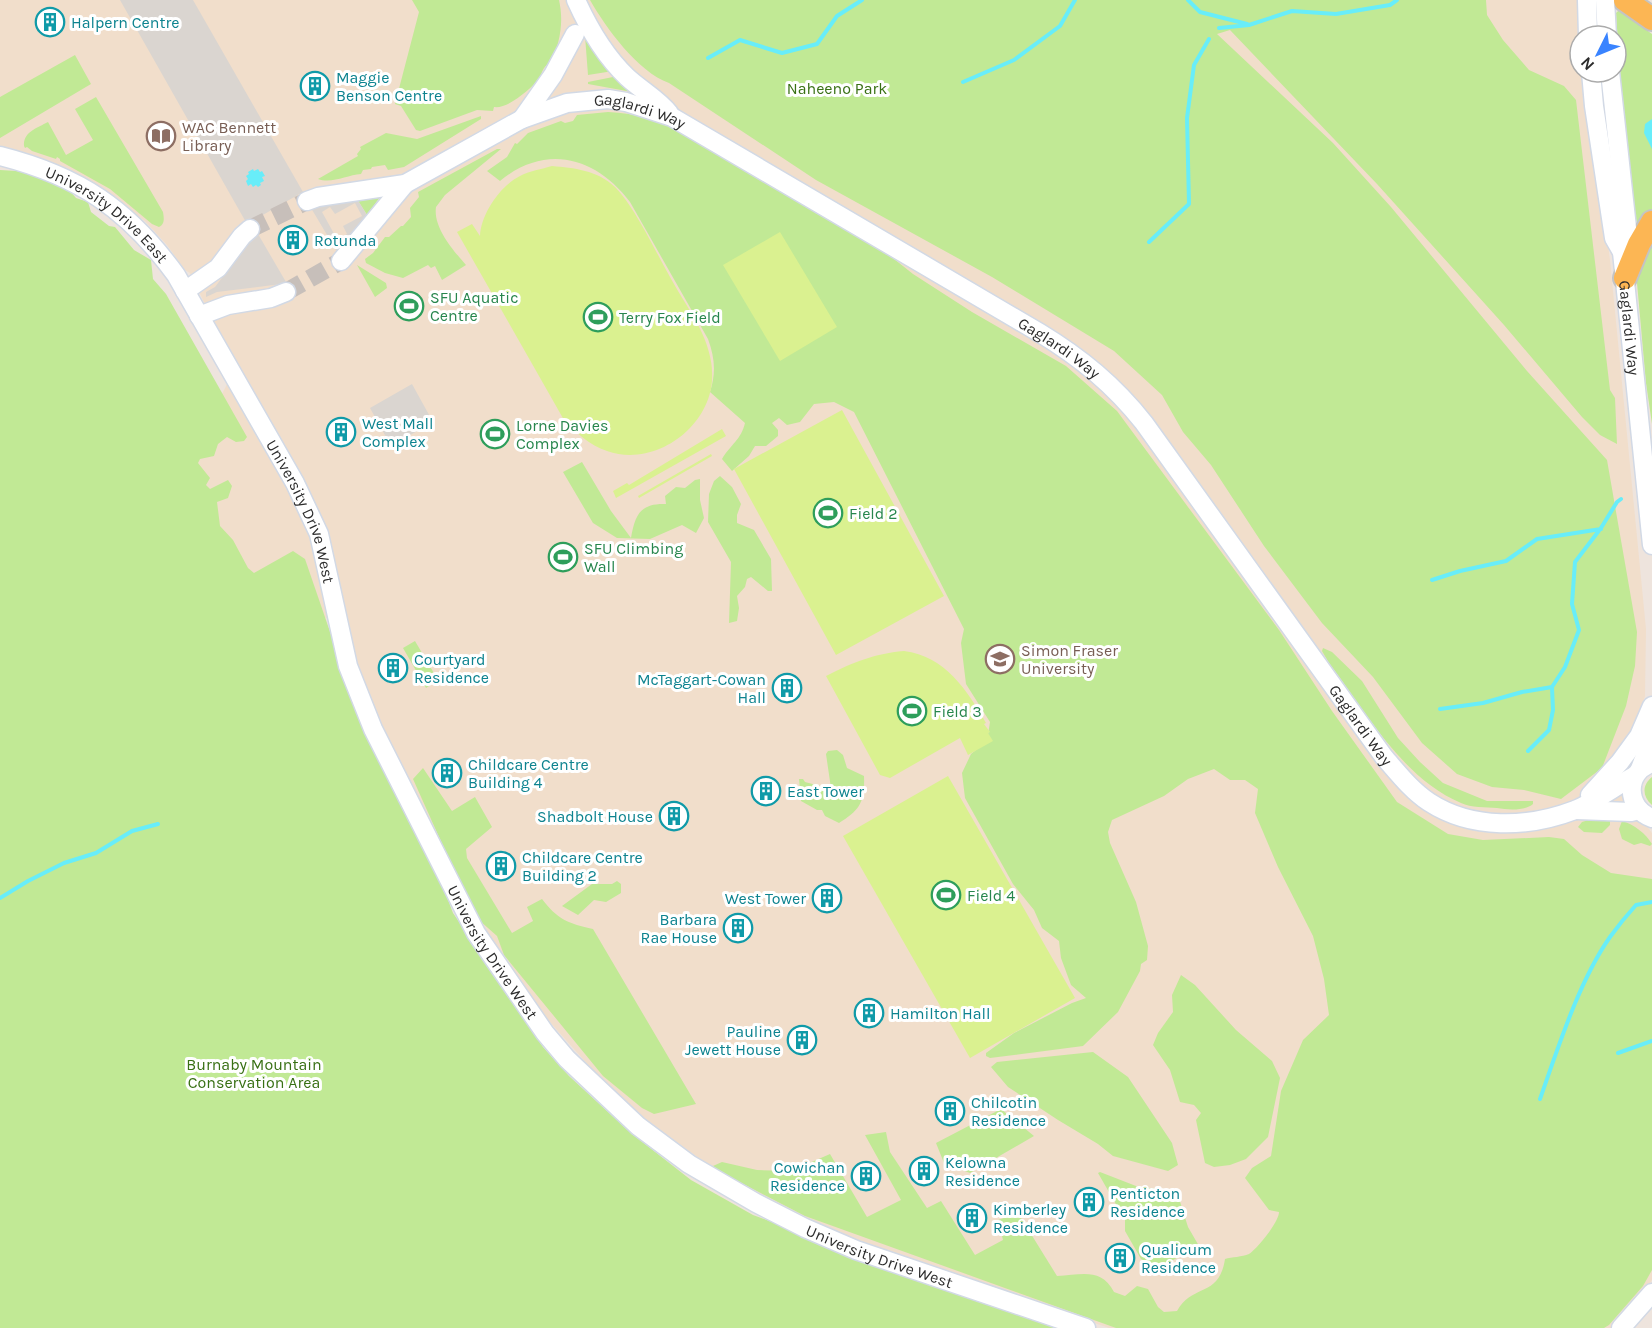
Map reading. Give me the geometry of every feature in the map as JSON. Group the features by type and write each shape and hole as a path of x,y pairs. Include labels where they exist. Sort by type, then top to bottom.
{"main road":[{"path":"1625,0 1652,19"},
{"path":"1625,278 1639,244 1652,222"}],"street":[{"path":"576,0 597,41 612,60 628,77 662,104 672,117"},
{"path":"1587,0 1588,24"},
{"path":"1605,0 1606,24"},
{"path":"522,119 553,75 575,34"},
{"name":"Gaglardi Way","path":"1593,84 1614,238 1622,252 1652,545"},
{"name":"Gaglardi Way","path":"1611,84 1628,237 1622,252"},
{"name":"Gaglardi Way","path":"307,201 318,197 405,184 522,119 567,103 608,99 626,102 672,117 1068,350 1109,383 1144,423 1384,756 1403,780 1428,801 1455,814 1496,824 1536,820 1576,810 1642,769"},
{"name":"University Drive East","path":"0,156 61,176 109,204 131,222 158,250 192,303"},
{"name":"Gaglardi Way","path":"341,261 405,184"},
{"path":"192,303 242,236 250,229"},
{"path":"192,303 228,305 271,298 286,292"},
{"name":"University Drive West","path":"192,303 290,474 310,515 324,553 348,666 373,729 404,793 476,933 545,1033 567,1059 638,1126 689,1164 756,1203 856,1250 1086,1328"},
{"path":"1576,810 1620,762 1639,735 1652,706"},
{"path":"1648,817 1631,794 1652,738"},
{"name":"Gaglardi Way","path":"1576,810 1588,812 1615,810 1648,817"},
{"path":"1621,1328 1652,1293"}],"shaded area":[{"name":"Simon Fraser University","path":"0,0 1580,0 1577,24 1568,24 1568,84 1587,84 1610,260 1646,629 1645,696 1636,727 1614,763 1642,820 1652,833 1652,1280 1634,1305 1612,1328 1109,1328 868,1246 792,1214 715,1170 644,1118 599,1077 532,1002 473,913 383,734 352,654 347,624 229,589 167,479 222,394 237,365 190,273 185,270 167,245 145,221 92,182 65,168 30,155 0,148"},
{"path":"120,0 193,0 303,192 247,224"},
{"path":"357,199 367,215 336,250 311,208","holes":["355,203 362,216 343,226 347,234 337,239 322,212 330,207 335,214"]},
{"path":"258,234 286,282 217,292 206,297 206,292 215,287 253,237"},
{"path":"412,384 433,422 391,446 370,408"}],"green space":[{"path":"412,0 559,0 560,32 551,63 545,67 541,77 532,87 506,105 494,107 493,111 477,110 420,131 416,130 401,106 395,104 419,12"},
{"name":"Naheeno Park","path":"590,0 1486,0 1487,15 1503,40 1529,70 1564,86 1576,100 1610,390 1615,398 1617,444 1600,435 1582,417 1504,325 1377,184 1230,30 1217,34 1333,143 1391,207 1527,371 1607,460 1637,632 1635,666 1626,706 1602,768 1561,799 1524,790 1492,787 1457,774 1422,743 1373,677 1322,623 1264,546 1211,465 1183,432 1162,395 1114,351 992,277 816,180 657,77 624,48"},
{"path":"1619,10 1652,34 1652,216 1637,236 1621,84 1628,84 1628,24 1617,24 1616,13"},
{"path":"585,36 613,71 588,75"},
{"path":"75,55 91,84 0,138 0,97"},
{"path":"618,76 632,92 588,84 588,82"},
{"path":"96,97 163,212 163,223 159,227 152,224 110,189 60,161 57,157 56,159 32,151 24,146 28,134 48,122 66,155 93,140 75,109"},
{"path":"608,112 648,119 685,134 889,255 913,274 972,312 1066,366 1117,411 1279,630 1332,711 1397,802 1448,834 1483,840 1549,837 1564,839 1582,855 1611,873 1652,879 1652,1270 1643,1286 1609,1325 1604,1328 1116,1328 805,1216 713,1166 722,1162 757,1170 791,1171 830,1154 867,1217 901,1200 865,1135 886,1132 890,1152 927,1208 941,1201 975,1255 1003,1240 998,1220 1018,1213 1057,1276 1090,1274 1097,1276 1109,1284 1114,1292 1125,1296 1137,1286 1148,1289 1158,1307 1164,1312 1177,1311 1183,1302 1217,1280 1225,1259 1249,1254 1272,1228 1279,1212 1269,1210 1245,1178 1252,1168 1271,1156 1281,1091 1303,1040 1329,1015 1324,979 1313,936 1278,867 1255,813 1258,789 1245,780 1230,780 1214,769 1188,779 1164,796 1112,820 1108,832 1110,843 1136,902 1148,946 1147,960 1141,964 1140,971 1118,1012 1083,1046 990,1058 986,1056 986,1053 1014,1033 1086,998 1071,985 1061,958 1059,941 1042,928 1034,910 1013,884 965,798 962,773 971,754 987,741 990,722 966,684 961,643 964,629 854,412 834,402 814,404 800,422 787,425 779,418 772,423 778,430 778,436 766,446 755,446 749,456 732,471 722,459 738,438 745,423 710,392 714,366 708,339 630,202 602,174 570,160 552,159 535,162 517,169 500,181 487,171 507,157 515,143 517,144 528,133 561,121 565,123 573,121 577,115"},
{"path":"481,116 481,119 404,167 388,170 385,165 372,167 363,170 361,174 340,179 318,179 358,156 360,147 386,133 417,139"},
{"path":"497,149 501,149 445,195 436,207 441,231 466,265 442,280 435,266 431,268 428,265 403,278 385,273 366,263 365,259 373,253 385,237 389,237 411,217 410,208 419,197 418,192"},
{"name":"Terry Fox Field","path":"552,166 593,173 608,181 623,196 639,220 705,340 712,371 711,390 704,408 694,424 680,437 663,447 645,453 626,455 607,451 589,442 564,420 457,232 472,224 480,236 488,210 505,186 531,171"},
{"name":"Burnaby Mountain Conservation Area","path":"0,170 17,171 64,184 76,198 88,202 91,212 109,226 115,227 134,250 151,260 153,279 166,294 247,437 244,441 236,442 227,437 218,444 214,456 200,459 198,463 210,478 206,485 210,489 228,480 232,486 228,498 217,502 220,526 233,540 248,568 254,573 293,551 305,559 360,719 436,868 453,913 543,1047 569,1076 631,1133 691,1180 753,1215 1059,1328 0,1328"},
{"path":"380,197 367,215 357,199"},
{"path":"780,232 837,327 780,361 723,265"},
{"path":"1652,240 1652,424 1636,272"},
{"path":"357,265 386,283 387,288 375,297"},
{"name":"Field 2","path":"842,410 944,596 836,655 734,469"},
{"path":"722,429 726,436 616,498 613,491 627,483 629,485"},
{"path":"711,454 712,456 639,498 638,496"},
{"path":"582,462 611,511 631,538 634,523 640,512 650,506 666,504 665,496 676,487 685,488 700,479 700,500 704,518 696,533 682,525 650,539 617,538 593,523 563,472"},
{"path":"720,476 732,487 741,504 737,523 754,530 771,559 772,591 768,591 751,577 747,579 745,587 737,596 739,608 737,621 729,623 731,562 708,522 709,494 714,481"},
{"path":"415,641 438,680 426,688 403,648"},
{"path":"1323,648 1332,652 1362,681 1398,738 1443,783 1487,801 1533,801 1533,804 1526,808 1516,809 1474,807 1465,805 1440,792 1403,761 1387,742 1329,663 1322,651"},
{"name":"Field 3","path":"904,651 919,654 931,660 953,676 979,711 993,741 968,755 960,738 890,778 880,775 826,676 864,659"},
{"path":"837,750 843,755 847,768 864,776 860,804 852,814 839,823 825,816 822,810 817,810 801,801 799,779 824,787 832,795 826,754 828,751"},
{"path":"423,768 452,811 475,797 492,827 466,849 467,858 512,933 533,921 527,907 542,899 564,920 593,929 696,1104 654,1114 642,1108 603,1076 504,955 497,936 479,920 465,895 413,779"},
{"name":"Field 4","path":"948,776 1075,998 970,1058 843,836"},
{"path":"1652,777 1652,805 1644,791 1646,783"},
{"path":"1592,819 1610,819 1610,825 1602,833 1584,832 1578,827 1582,822"},
{"path":"1622,821 1639,830 1652,844 1650,846 1641,843 1634,845 1622,839 1619,829"},
{"path":"617,881 621,884 621,893 606,902 594,900 578,915 562,906 592,884 612,884"},
{"path":"1181,975 1195,985 1236,1030 1272,1061 1280,1078 1268,1137 1246,1159 1230,1165 1214,1167 1205,1163 1196,1120 1201,1113 1194,1105 1180,1102 1170,1070 1153,1045 1158,1033 1173,1012 1172,995"},
{"path":"1093,1052 1128,1077 1172,1143 1178,1165 1168,1171 1113,1156 1008,1087 991,1067 997,1062"},
{"path":"1001,1109 1034,1136 970,1173 944,1163 936,1143"},
{"path":"1098,1173 1136,1186 1177,1192 1188,1227 1199,1246 1162,1266 1155,1266 1141,1259 1125,1231 1125,1220"}],"water":[{"path":"1652,119 1652,149 1644,133 1645,124"},
{"path":"253,169 262,171 265,176 262,177 264,181 258,187 256,185 253,187 251,184 248,186 246,181 248,172"}],"waterway":[{"path":"708,58 740,40 782,53 817,44 837,16 862,0"},
{"path":"963,82 1014,60 1060,26 1075,0"},
{"path":"1188,0 1200,12 1247,24"},
{"path":"1219,28 1249,25 1292,11 1336,14 1390,5 1397,0"},
{"path":"1149,242 1189,204 1187,118 1194,65 1209,39"},
{"path":"1528,751 1549,730 1553,710 1552,687 1565,667 1579,630 1572,604 1575,562 1621,499"},
{"path":"1432,580 1506,561 1537,539 1601,529"},
{"path":"1440,709 1483,703 1522,692 1552,687"},
{"path":"0,898 64,863 96,853 132,831 158,824"},
{"path":"1540,1099 1570,1015 1599,955 1613,933 1636,905 1652,902"},
{"path":"1618,1053 1652,1041"}],"tunnel":[{"path":"250,229 307,201"},
{"path":"286,292 341,261"}],"place":[{"name":"Halpern Centre","path":"50,22"},
{"name":"Maggie Benson Centre","path":"315,86"},
{"name":"WAC Bennett Library","path":"161,136"},
{"name":"Rotunda","path":"293,240"},
{"name":"SFU Aquatic Centre","path":"409,306"},
{"name":"Terry Fox Field","path":"598,317"},
{"name":"West Mall Complex","path":"341,432"},
{"name":"Lorne Davies Complex","path":"495,434"},
{"name":"Field 2","path":"828,513"},
{"name":"SFU Climbing Wall","path":"563,557"},
{"name":"Simon Fraser University","path":"1000,659"},
{"name":"Courtyard Residence","path":"393,668"},
{"name":"McTaggart-Cowan Hall","path":"787,688"},
{"name":"Field 3","path":"912,711"},
{"name":"Childcare Centre Building 4","path":"447,773"},
{"name":"East Tower","path":"766,791"},
{"name":"Shadbolt House","path":"674,816"},
{"name":"Childcare Centre Building 2","path":"501,866"},
{"name":"Field 4","path":"946,895"},
{"name":"West Tower","path":"827,898"},
{"name":"Barbara Rae House","path":"738,928"},
{"name":"Hamilton Hall","path":"869,1013"},
{"name":"Pauline Jewett House","path":"802,1040"},
{"name":"Chilcotin Residence","path":"950,1111"},
{"name":"Kelowna Residence","path":"924,1171"},
{"name":"Cowichan Residence","path":"866,1176"},
{"name":"Penticton Residence","path":"1089,1202"},
{"name":"Kimberley Residence","path":"972,1218"},
{"name":"Qualicum Residence","path":"1120,1258"}]}
